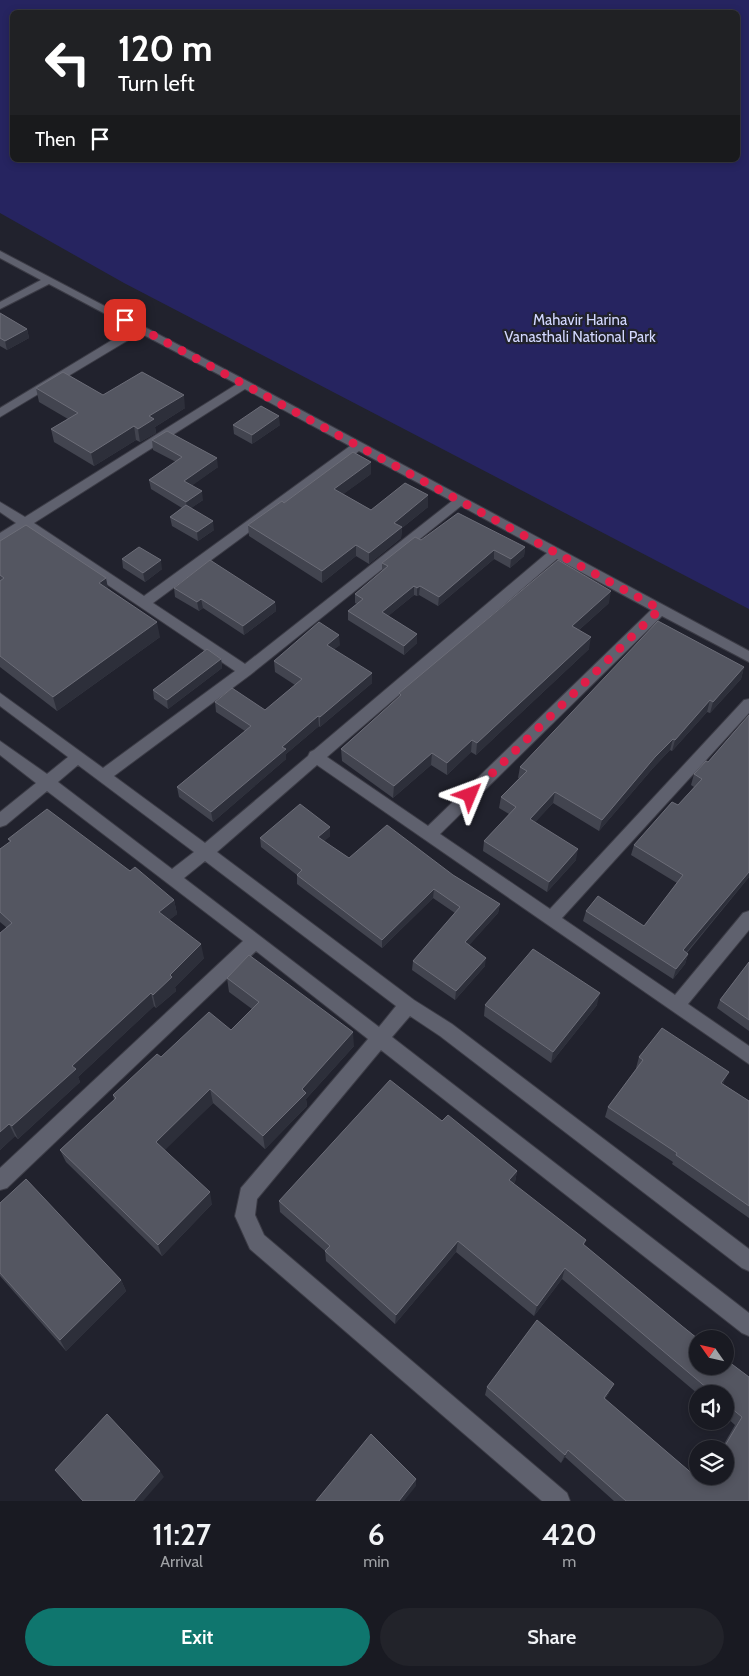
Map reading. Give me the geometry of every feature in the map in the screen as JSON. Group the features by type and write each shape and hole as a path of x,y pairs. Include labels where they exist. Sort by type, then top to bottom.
{"street":[{"path":"0,254 245,384 749,657"},
{"path":"0,306 49,280"},
{"path":"0,413 140,328"},
{"path":"0,540 245,384"},
{"path":"145,602 357,446"},
{"path":"103,776 245,671 460,501"},
{"path":"0,506 245,671"},
{"path":"171,878 206,852 556,552"},
{"path":"429,835 660,609"},
{"path":"0,698 408,1005 446,1030 749,1261"},
{"path":"551,919 749,704"},
{"path":"0,747 255,941 749,1326"},
{"path":"316,756 749,1056"},
{"path":"0,821 78,757"},
{"path":"676,1006 749,918"},
{"path":"0,1181 255,941"},
{"path":"408,1005 248,1195 245,1216 257,1242 559,1501"}],"green space":[{"name":"Mahavir Harina Vanasthali National Park","path":"0,0 749,0 749,609 124,283 0,213"}],"building":[{"path":"0,313 27,329 5,341 0,338"},
{"path":"63,372 103,395 142,372 184,395 149,416 154,419 138,429 134,426 91,453 51,429 78,413 36,388"},
{"path":"261,406 279,416 252,435 233,425"},
{"path":"167,431 217,458 184,481 202,491 186,502 149,480 182,457 152,440"},
{"path":"353,452 371,462 334,489 371,510 405,483 428,495 394,523 402,527 369,553 356,545 322,571 248,525 282,501 284,503"},
{"path":"186,505 213,521 197,532 170,517"},
{"path":"458,513 525,547 511,559 494,550 439,597 420,586 417,588 414,586 382,612 417,634 404,646 348,611 363,599 355,594 388,566 382,563 415,537 421,540"},
{"path":"26,525 106,578 99,583 157,622 53,697 0,656 0,581 4,578 0,575 0,541"},
{"path":"139,547 161,560 143,573 122,559"},
{"path":"210,560 275,602 243,626 201,599 197,602 174,588"},
{"path":"558,560 611,591 572,626 591,637 477,743 472,740 447,763 432,753 394,786 341,749 401,695 399,693"},
{"path":"658,621 744,667 713,702 710,700 675,740 673,739 655,757 602,820 555,792 530,819 578,849 549,882 484,841 516,807 501,797 527,771 520,767"},
{"path":"319,622 339,635 327,645 372,673 282,747 286,749 211,812 177,787 251,726 215,702 232,688 265,710 302,679 274,661"},
{"path":"207,649 221,659 167,700 153,690"},
{"path":"749,715 749,872 683,950 688,954 676,969 586,911 598,896 644,926 683,875 634,845 672,802 678,805 702,779 694,774 706,761 708,762"},
{"path":"300,804 330,827 318,837 349,858 387,825 453,875 500,904 465,942 486,958 456,991 413,961 460,907 434,889 382,940 297,875 302,870 260,838"},
{"path":"47,809 130,871 135,867 174,900 159,912 201,944 153,995 151,993 72,1066 76,1069 12,1126 9,1124 0,1132 0,933 12,923 0,912 0,849 11,841 8,839"},
{"path":"533,949 600,993 553,1052 485,1005"},
{"path":"249,955 353,1032 302,1089 306,1093 263,1136 210,1089 156,1142 210,1192 158,1245 60,1150 116,1098 113,1095 157,1054 161,1057 209,1012 231,1030 259,1002 227,978"},
{"path":"749,962 749,1020 720,1000"},
{"path":"662,1028 729,1072 721,1083 749,1101 749,1206 676,1155 677,1153 608,1107 643,1060 639,1057"},
{"path":"390,1080 442,1121 448,1115 517,1171 509,1180 586,1240 583,1244 689,1332 689,1373 565,1268 537,1306 458,1241 396,1315 325,1251 330,1246 279,1201"},
{"path":"26,1179 121,1280 60,1340 0,1273 0,1203"},
{"path":"537,1320 614,1384 604,1398 689,1471 689,1485 734,1485 734,1440 728,1440 742,1417 734,1410 734,1385 703,1385 692,1375 734,1375 734,1366 749,1377 749,1501 626,1501 568,1450 565,1455 487,1387"},
{"path":"107,1414 160,1471 134,1501 83,1501 55,1470"},
{"path":"371,1434 416,1479 399,1501 316,1501"}],"route":[{"path":"125,320 660,609 470,795"}]}
